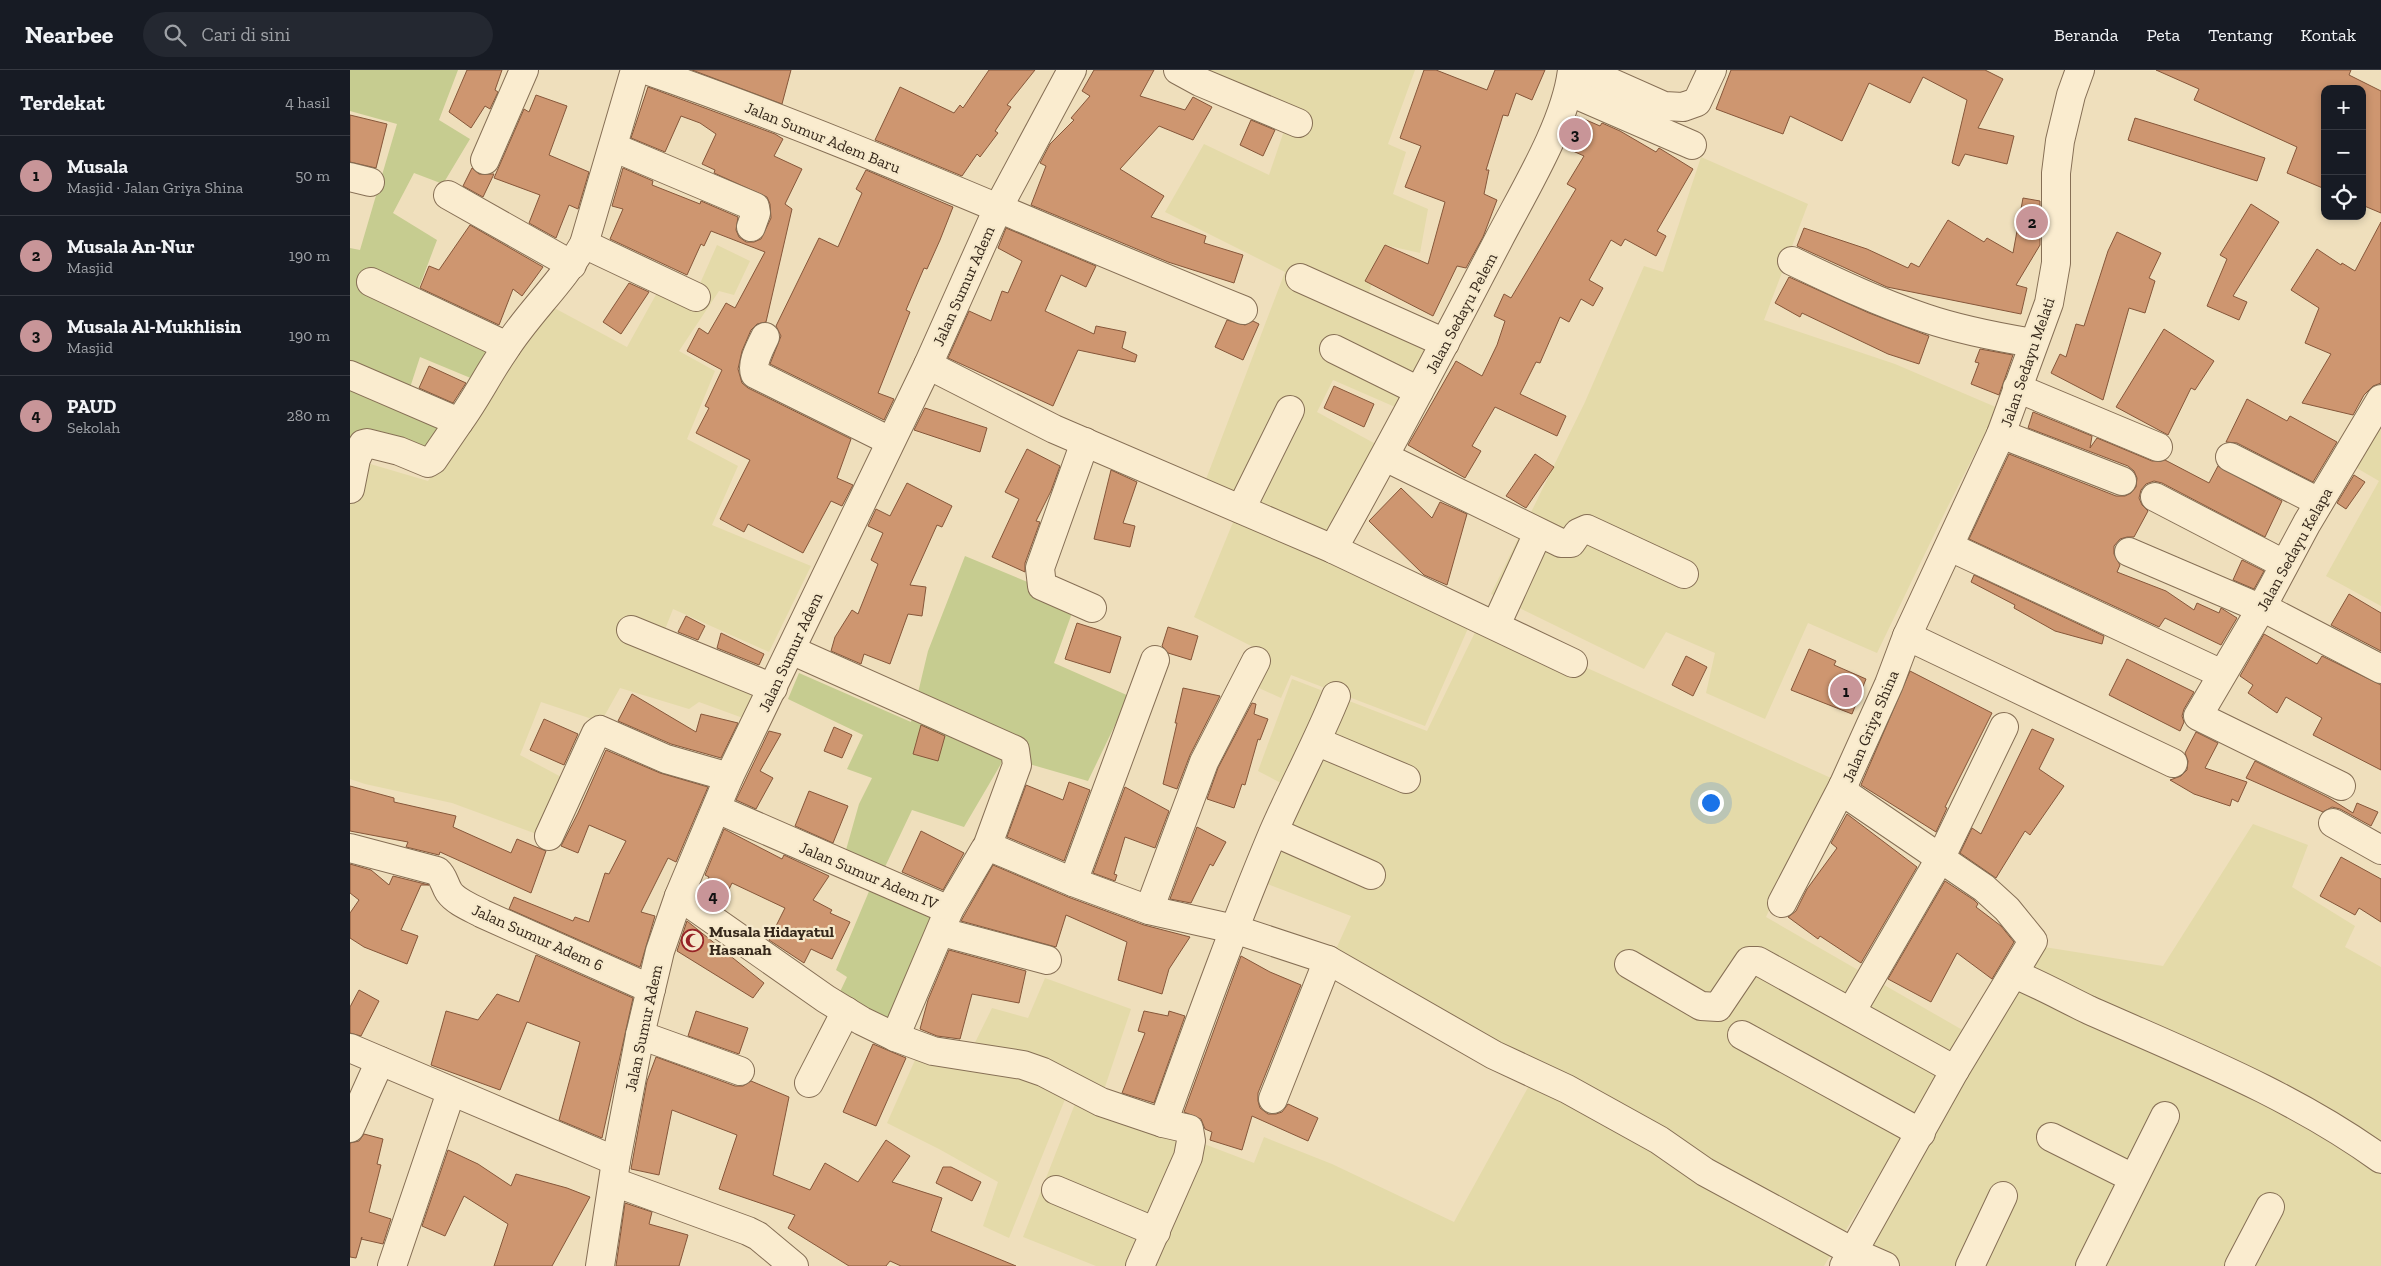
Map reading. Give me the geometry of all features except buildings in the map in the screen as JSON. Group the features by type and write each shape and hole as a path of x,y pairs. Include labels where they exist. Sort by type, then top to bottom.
{"street":[{"path":"485,160 524,70"},
{"path":"350,489 356,459 363,444 367,443 399,451 428,463 433,460 479,395 507,346 578,254 614,147 635,70"},
{"name":"Jalan Sumur Adem Baru","path":"646,70 744,105 999,206 1138,267 1243,310"},
{"name":"Jalan Sumur Adem","path":"600,1266 640,1035 660,951 680,896 729,777 928,365 999,206 1072,70"},
{"path":"1178,70 1200,82 1298,123"},
{"path":"1575,77 1664,106 1683,107 1697,102 1712,70"},
{"name":"Jalan Sedayu Melati","path":"1907,636 2001,434 2016,388 2049,303 2053,284 2057,213 2056,173 2060,141 2071,95 2080,70"},
{"path":"1575,77 1692,145"},
{"name":"Jalan Sedayu Pelem","path":"1333,548 1385,457 1540,161 1575,77"},
{"path":"614,147 754,207 756,213 751,227"},
{"path":"448,195 578,254 696,296"},
{"path":"1792,261 1853,290 1925,318 1982,334 2033,343"},
{"path":"1300,278 1445,343"},
{"path":"371,282 507,346"},
{"path":"765,337 756,358 754,374 890,441"},
{"path":"1334,349 1419,391"},
{"path":"928,365 1085,442 1333,548 1573,663"},
{"path":"350,375 459,422"},
{"path":"2016,388 2158,447"},
{"name":"Jalan Sedayu Kelapa","path":"2342,786 2198,716 2262,607 2319,502 2381,399"},
{"path":"1241,509 1290,410"},
{"path":"2001,434 2122,481"},
{"path":"1085,442 1040,568 1040,577 1042,586 1092,608"},
{"path":"1385,457 1538,533 1567,544 1571,543 1578,533 1586,529 1684,574"},
{"path":"2230,457 2319,502"},
{"path":"2155,497 2284,564"},
{"path":"1496,625 1538,533"},
{"path":"1950,547 2222,674"},
{"path":"2129,552 2255,606 2262,607 2381,669"},
{"path":"631,630 773,688"},
{"path":"1907,636 2173,763"},
{"name":"Jalan Griya Shina","path":"1907,636 1889,684 1843,786 1848,796 1941,857 1984,888 2007,909 2033,941 2019,976"},
{"path":"791,650 1015,750 1016,765 988,847 946,921 1047,960"},
{"path":"1073,882 1155,660"},
{"path":"1149,910 1204,762 1256,661"},
{"path":"1163,1123 1234,929 1274,832 1318,742 1336,696"},
{"path":"1851,1012 1941,857 2004,727"},
{"path":"549,836 596,733 600,730 666,759 729,777"},
{"path":"1318,742 1406,779"},
{"path":"1782,903 1843,786"},
{"name":"Jalan Sumur Adem IV","path":"716,809 946,921 895,1037"},
{"path":"2332,822 2381,850"},
{"path":"1274,832 1371,874"},
{"path":"988,847 1073,882 1149,910 1234,929 1328,960 1494,1055 1567,1089 1658,1140 1705,1172 1848,1259 1885,1266"},
{"name":"Jalan Sumur Adem 6","path":"350,848 437,871 444,877 448,891 457,900 483,914 651,989"},
{"path":"680,896 846,1011 895,1037 933,1051 1023,1065 1043,1072 1101,1102 1163,1123 1188,1129 1191,1141 1188,1157 1140,1266"},
{"path":"1273,1098 1328,960"},
{"path":"1629,964 1693,1002 1709,1008 1718,1007 1749,961 1758,961 1955,1070"},
{"path":"1848,1259 1955,1070 2019,976 2089,1010 2187,1051 2281,1096 2350,1137 2381,1159"},
{"path":"809,1083 846,1011"},
{"path":"640,1035 740,1071"},
{"path":"1742,1036 1921,1133"},
{"path":"350,1048 451,1092 615,1171 748,1231 758,1236 794,1266"},
{"path":"350,1128 380,1061"},
{"path":"392,1266 451,1092"},
{"path":"2090,1266 2165,1116"},
{"path":"2051,1137 2134,1178"},
{"path":"1056,1190 1156,1232"},
{"path":"1970,1266 2003,1196"},
{"path":"2239,1266 2270,1207"}],"shaded area":[{"path":"1183,70 1415,70 1388,144 1406,152 1393,194 1428,209 1420,253 1385,245 1364,307 1433,341 1402,410 1333,380 1317,412 1383,448 1335,558 1473,617 1425,726 1291,675 1281,698 1250,684 1263,652 1194,617 1236,515 1203,487 1285,272 1165,212 1204,144 1269,175 1286,125"},
{"path":"1701,157 1808,204 1764,320 1895,364 1998,408 1877,653 1808,623 1765,719 1706,693 1715,653 1666,632 1644,669 1491,594 1585,402 1644,266 1663,272"},
{"path":"717,245 750,261 734,295 719,291 679,351 715,371 687,439 738,466 712,525 811,566 769,652 673,609 657,650 754,696 743,718 699,702 689,709 620,688 601,722 541,702 520,755 565,779 542,836 452,803 350,779 350,458 428,481 545,303 627,347 658,291 691,304"},
{"path":"2381,420 2381,606 2326,576 2379,481 2355,467"},
{"path":"1481,620 1831,778 1766,917 1966,1032 1824,1266 1096,1266 1023,1237 1078,1096 1254,1163 1264,1137 1332,1164 1454,1222 1531,1082 1327,969 1351,916 1262,882 1296,791 1258,771 1292,679 1427,731"},
{"path":"2253,824 2308,845 2292,887 2355,926 2345,947 2381,967 2381,1266 1840,1266 2038,946 2163,966"},
{"path":"1045,978 1131,1009 1103,1093 1072,1082 1009,1238 983,1226 998,1182 887,1123 919,1051 963,1067 992,1008 1028,1018"}],"green space":[{"path":"350,70 458,70 439,120 470,139 443,184 414,173 393,213 437,240 409,314 491,351 473,379 420,357 404,406 451,430 416,468 350,447 350,248 360,250 397,124 350,111"},
{"path":"965,556 1076,602 1054,663 1129,696 1088,781 1005,757 964,827 912,810 884,869 844,857 859,804 872,778 847,769 863,735 788,699 799,673 911,722 928,651"},
{"path":"870,889 934,917 892,1020 838,996 847,977 836,970"}],"place":[{"name":"Musala Al-Mukhlisin","path":"1575,134"},
{"name":"Musala An-Nur","path":"2032,222"},
{"name":"Musala","path":"1846,691"},
{"name":"PAUD","path":"713,896"},
{"name":"Musala Hidayatul Hasanah","path":"693,940"}]}
